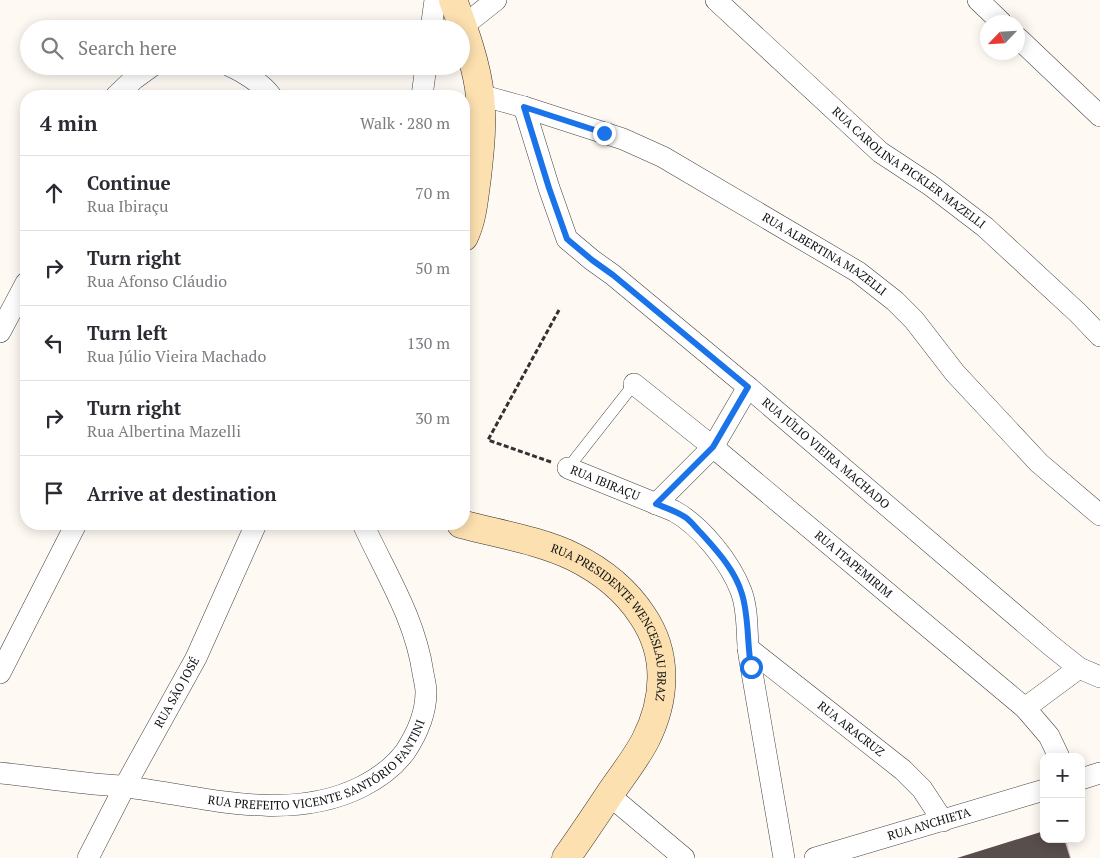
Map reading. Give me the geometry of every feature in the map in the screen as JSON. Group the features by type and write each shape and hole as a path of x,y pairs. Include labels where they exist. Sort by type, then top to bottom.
{"street":[{"path":"432,20 434,0 452,0 459,20"},
{"path":"470,21 496,0"},
{"name":"RUA CAROLINA PICKLER MAZELLI","path":"716,0 880,152 930,185 985,227 1078,313 1100,336"},
{"path":"978,0 994,15"},
{"path":"1025,45 1100,116"},
{"path":"470,57 480,95 481,145 470,222"},
{"path":"122,90 138,75"},
{"path":"246,75 266,90"},
{"path":"423,90 425,75"},
{"name":"RUA ALBERTINA MAZELLI","path":"480,95 623,139 663,157 858,272 895,301 914,320 954,373 1039,463 1100,515"},
{"name":"RUA JÚLIO VIEIRA MACHADO","path":"524,107 567,239 748,387 1049,644 1079,668 1100,677"},
{"path":"0,332 20,294"},
{"name":"RUA ITAPEMIRIM","path":"634,384 713,447 1024,708 1049,736 1057,753"},
{"path":"656,504 713,447 748,387"},
{"name":"RUA IBIRAÇU","path":"568,468 687,518 725,561 742,593 746,611 748,648 784,858"},
{"name":"RUA PRESIDENTE WENCESLAU BRAZ","path":"470,526 551,548 572,556 592,567 624,590 647,622 657,640 660,659 661,694 651,728 644,743 590,826 566,858"},
{"path":"0,673 73,530"},
{"name":"RUA SÃO JOSÉ","path":"88,858 125,786 196,658 253,530"},
{"name":"RUA PREFEITO VICENTE SANTÓRIO FANTINI","path":"0,773 99,785 125,786 231,802 288,805 332,798 376,780 396,763 411,742 422,720 426,692 416,637 396,591 365,530"},
{"name":"RUA ARACRUZ","path":"748,648 903,770 922,789 944,821"},
{"path":"1024,708 1079,668"},
{"path":"1085,779 1100,773"},
{"name":"RUA ANCHIETA","path":"815,858 1040,791"},
{"path":"609,795 684,858"}],"lane":[{"path":"568,468 634,384"}],"path":[{"name":"RUA IBIRAÇU","path":"559,310 488,440 568,468"}],"building":[{"path":"1040,832 1040,843 1065,843 1070,858 957,858"}],"route":[{"path":"604,133 524,107 567,239 748,387 713,447 656,504 687,518 713,546 734,576 742,593 746,611 751,667"}]}
